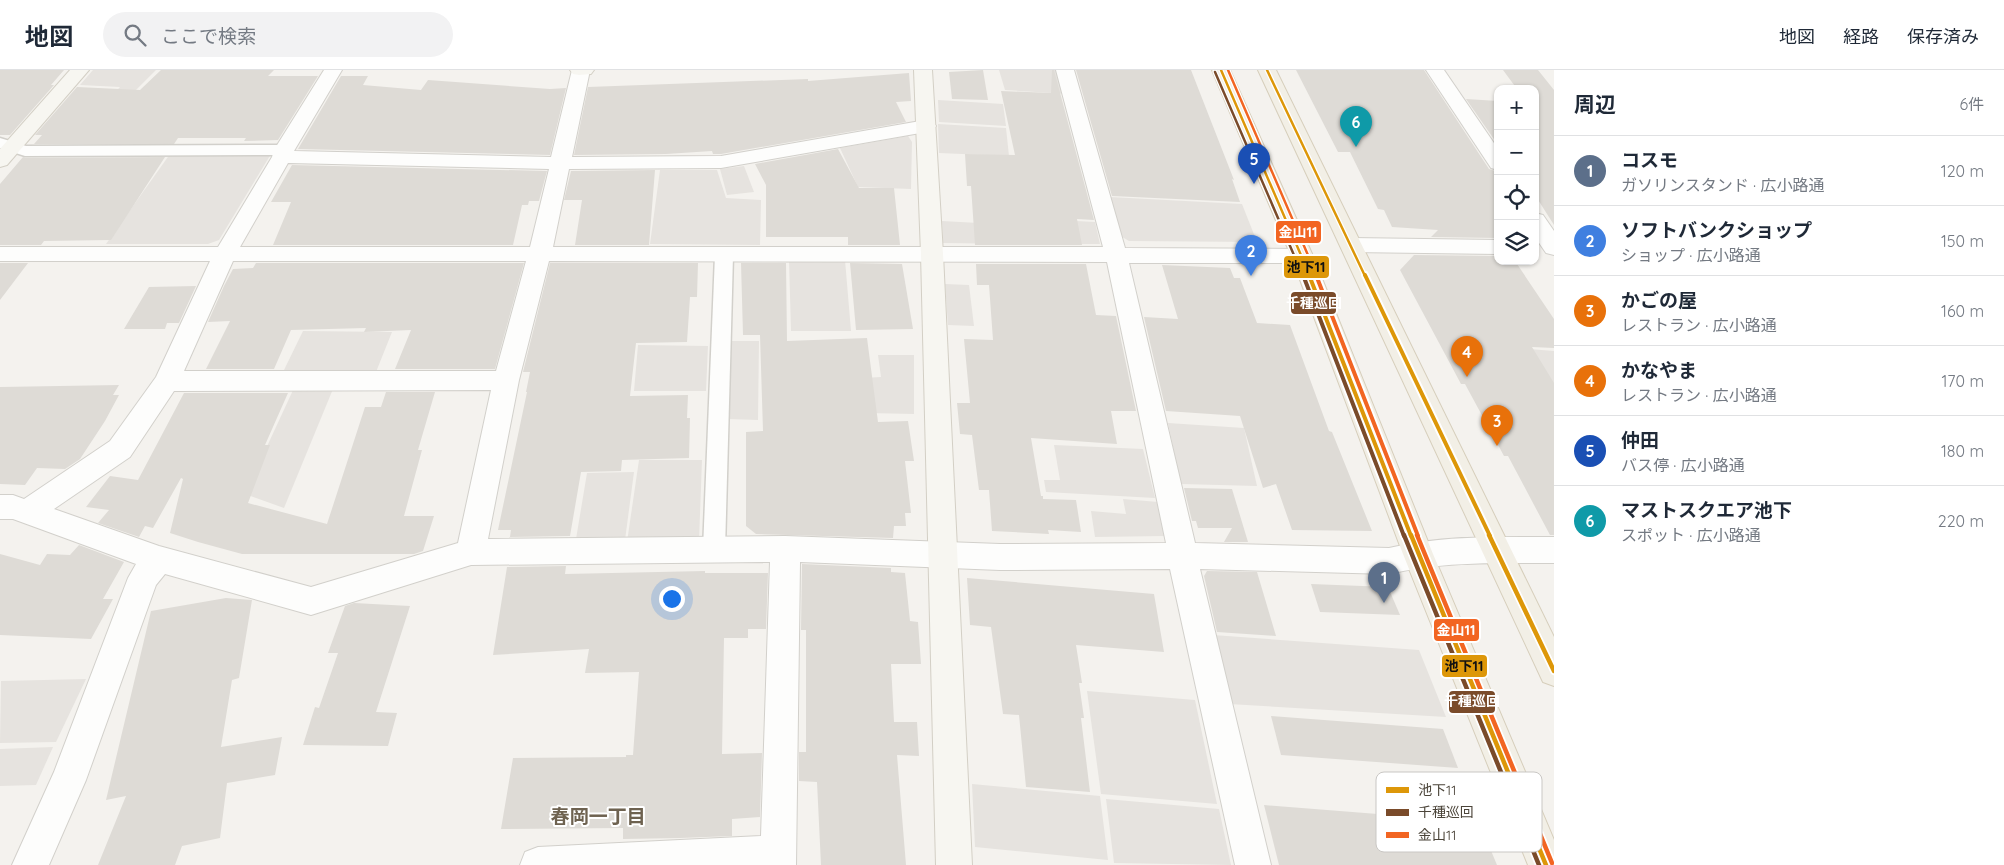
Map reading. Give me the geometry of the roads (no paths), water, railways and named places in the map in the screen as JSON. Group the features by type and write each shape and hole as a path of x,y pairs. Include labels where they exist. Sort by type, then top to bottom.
{"main road":[{"path":"1221,70 1302,256 1418,554 1508,772"},
{"path":"1267,70 1554,671"},
{"path":"1541,852 1546,865"}],"street":[{"path":"4,150 80,70"},
{"path":"13,510 120,449 167,381 225,254 333,70"},
{"path":"471,552 506,380 540,254 582,70"},
{"path":"923,70 932,254 954,865"},
{"path":"1065,70 1116,254 1179,534 1182,556 1253,865"},
{"path":"1435,70 1494,158"},
{"path":"283,153 561,163 720,162 926,126"},
{"path":"1539,226 1554,248"},
{"path":"1351,245 1494,247"},
{"path":"1539,247 1554,248"},
{"path":"0,254 1116,254 1302,256"},
{"path":"167,381 506,380"},
{"path":"13,510 159,559 311,601 471,552 786,549 943,553 1000,557 1182,556 1389,561 1418,554 1497,550 1554,550"},
{"path":"538,865 778,859 786,549"},
{"path":"30,865 69,780 143,578 159,559"}],"lane":[{"path":"4,150 283,153"},
{"path":"714,550 724,255"}],"place":[{"name":"マストスクエア池下","path":"1356,147"},
{"name":"仲田","path":"1254,184"},
{"name":"ソフトバンクショップ","path":"1251,276"},
{"name":"かなやま","path":"1467,377"},
{"name":"かごの屋","path":"1497,446"},
{"name":"コスモ","path":"1384,603"}],"district":[{"name":"春岡一丁目","path":"598,816"}]}
